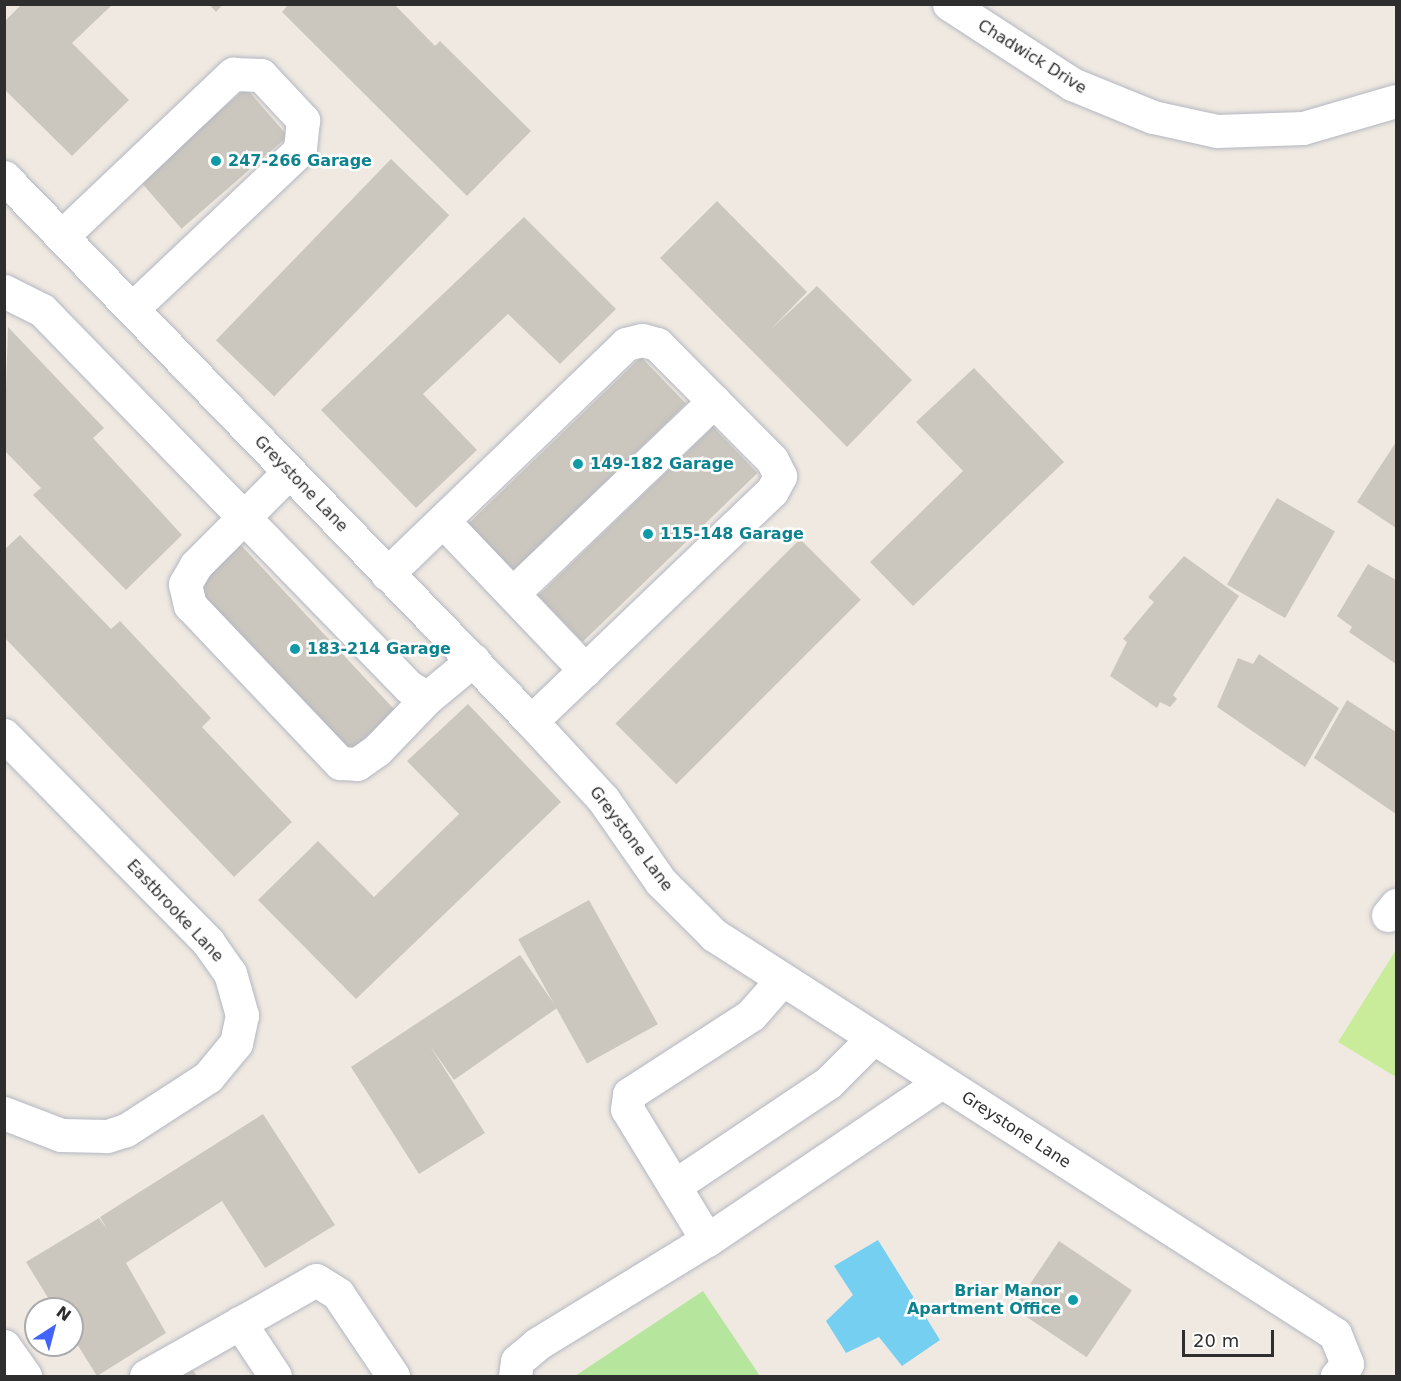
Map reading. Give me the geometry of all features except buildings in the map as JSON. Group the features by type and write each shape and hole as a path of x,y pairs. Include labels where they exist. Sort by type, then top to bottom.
{"street":[{"name":"Chadwick Drive","path":"949,4 1072,84 1153,117 1216,131 1303,128 1396,101"},
{"path":"62,236 233,74 261,75 303,120 300,150 133,308"},
{"name":"Greystone Lane","path":"4,177 531,721 603,799 661,882 714,935 780,982 873,1038 1335,1334 1347,1364 1337,1377"},
{"path":"6,296 42,310 409,687 427,698"},
{"path":"387,574 626,345 642,339 657,344 714,401 780,476 772,491 531,721"},
{"path":"513,593 714,401"},
{"path":"289,472 196,564 185,585 190,605 318,745 340,764 357,764 427,698 473,660"},
{"path":"443,521 585,670"},
{"name":"Eastbrooke Lane","path":"4,735 208,942 231,973 242,1016 233,1048 208,1077 126,1130 107,1136 61,1135 4,1113"},
{"path":"707,1240 627,1109 629,1094 751,1015 780,982"},
{"path":"674,1186 828,1083 873,1038"},
{"path":"515,1377 517,1361 537,1344 707,1240 941,1082"},
{"path":"146,1377 316,1280 338,1294 393,1377"},
{"path":"240,1323 275,1377"},
{"path":"4,1346 25,1377"}],"green space":[{"path":"1396,950 1396,1077 1338,1042"},
{"path":"703,1291 760,1376 575,1376"}],"water":[{"path":"878,1240 940,1340 902,1366 879,1337 846,1353 826,1321 853,1295 834,1266"}],"place":[{"name":"247-266 Garage","path":"216,161"},
{"name":"149-182 Garage","path":"578,464"},
{"name":"115-148 Garage","path":"648,534"},
{"name":"183-214 Garage","path":"295,649"},
{"name":"Briar Manor Apartment Office","path":"1073,1300"}]}
